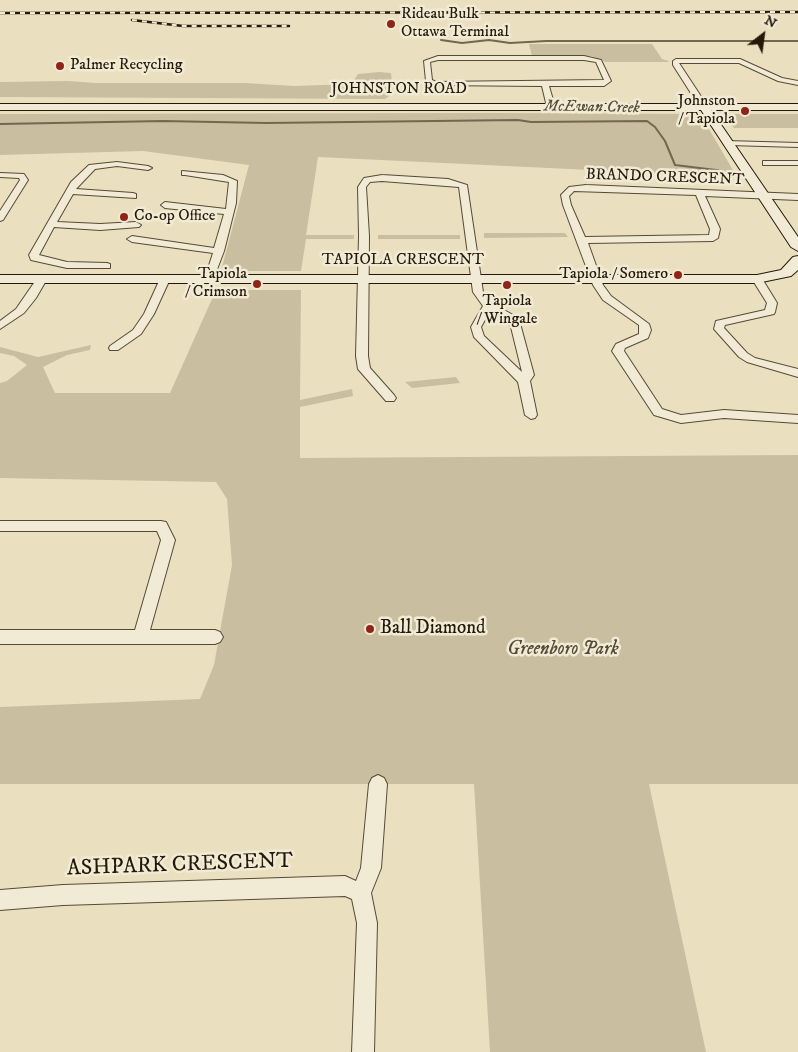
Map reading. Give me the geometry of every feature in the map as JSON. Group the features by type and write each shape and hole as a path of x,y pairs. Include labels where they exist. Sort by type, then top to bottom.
{"street":[{"path":"438,58 584,58 599,61 608,81 604,84 545,84 435,84 429,81 427,61 438,58"},
{"path":"798,83 780,80 740,61 676,61 676,65 798,246"},
{"path":"545,84 550,107"},
{"name":"JOHNSTON ROAD","path":"0,107 798,107"},
{"path":"729,144 798,145"},
{"path":"766,163 798,163"},
{"path":"107,266 67,265 34,258 36,251 70,191 77,181 96,166 121,164 148,168"},
{"path":"185,173 231,180 232,203 210,278"},
{"path":"0,175 21,176 24,180 0,218"},
{"path":"390,398 364,369 362,356 364,236 362,187 367,180 382,178 448,182 463,185 478,292 488,306 509,317 516,327 528,375 524,381"},
{"name":"BRANDO CRESCENT","path":"798,197 572,189 566,195 567,205 595,278 607,298 644,324 646,330 644,336 620,346 618,351 658,412 681,420 724,414 798,419"},
{"path":"70,191 133,196"},
{"path":"582,240 713,238 715,229 700,194"},
{"path":"164,205 229,212"},
{"path":"52,224 100,227 136,225"},
{"path":"132,239 218,251"},
{"name":"TAPIOLA CRESCENT","path":"0,278 595,278 757,280 786,273 798,260"},
{"path":"58,279 67,265"},
{"path":"0,326 26,304 42,279"},
{"path":"114,348 137,332 149,314 164,279"},
{"path":"757,280 772,303 770,312 720,323 719,330 750,360 798,373"},
{"path":"488,306 476,327 479,337 524,381 531,415"},
{"path":"0,526 161,526 168,540 141,636"},
{"path":"1,636 215,638"},
{"path":"363,1052 367,923 361,893 371,868 378,784"},
{"name":"ASHPARK CRESCENT","path":"0,900 63,895 345,886 361,893"}],"green space":[{"path":"529,44 652,44 662,59 669,61 606,62 591,56 532,56"},
{"path":"391,73 393,93 385,99 0,97 0,82 245,83 294,86 352,84 358,74"},
{"path":"0,114 690,114 698,117 702,123 706,124 737,177 318,157 306,235 354,235 354,239 306,239 301,271 221,271 249,165 143,151 0,155"},
{"path":"731,114 798,114 798,128 734,128 726,117"},
{"path":"484,233 565,233 568,237 484,238"},
{"path":"378,235 460,235 460,239 378,239"},
{"name":"Greenboro Park","path":"216,290 301,290 300,400 352,389 353,396 300,407 300,458 798,455 798,784 649,784 706,1052 490,1052 474,784 0,784 0,707 200,699 214,665 232,565 227,499 216,482 0,478 0,383 7,381 27,365 14,356 0,353 0,347 38,357 91,345 90,350 67,355 43,367 55,393 170,393"},
{"path":"456,377 460,383 412,388 405,382"}],"waterway":[{"path":"441,40 462,43 489,40 510,43 546,41 798,41"},
{"name":"McEwan Creek","path":"0,124 163,121 266,123 518,120 531,122 647,121 655,127 665,141 675,165 716,170 730,174"}],"railway":[{"path":"0,13 798,12"},
{"path":"132,20 183,26 289,26"}],"place":[{"name":"Rideau Bulk Ottawa Terminal","path":"391,24"},
{"name":"Palmer Recycling","path":"60,66"},
{"name":"Johnston / Tapiola","path":"745,111"},
{"name":"Co-op Office","path":"124,217"},
{"name":"Tapiola / Somero","path":"678,275"},
{"name":"Tapiola / Crimson","path":"257,284"},
{"name":"Tapiola / Wingale","path":"507,285"},
{"name":"Ball Diamond","path":"370,629"}]}
